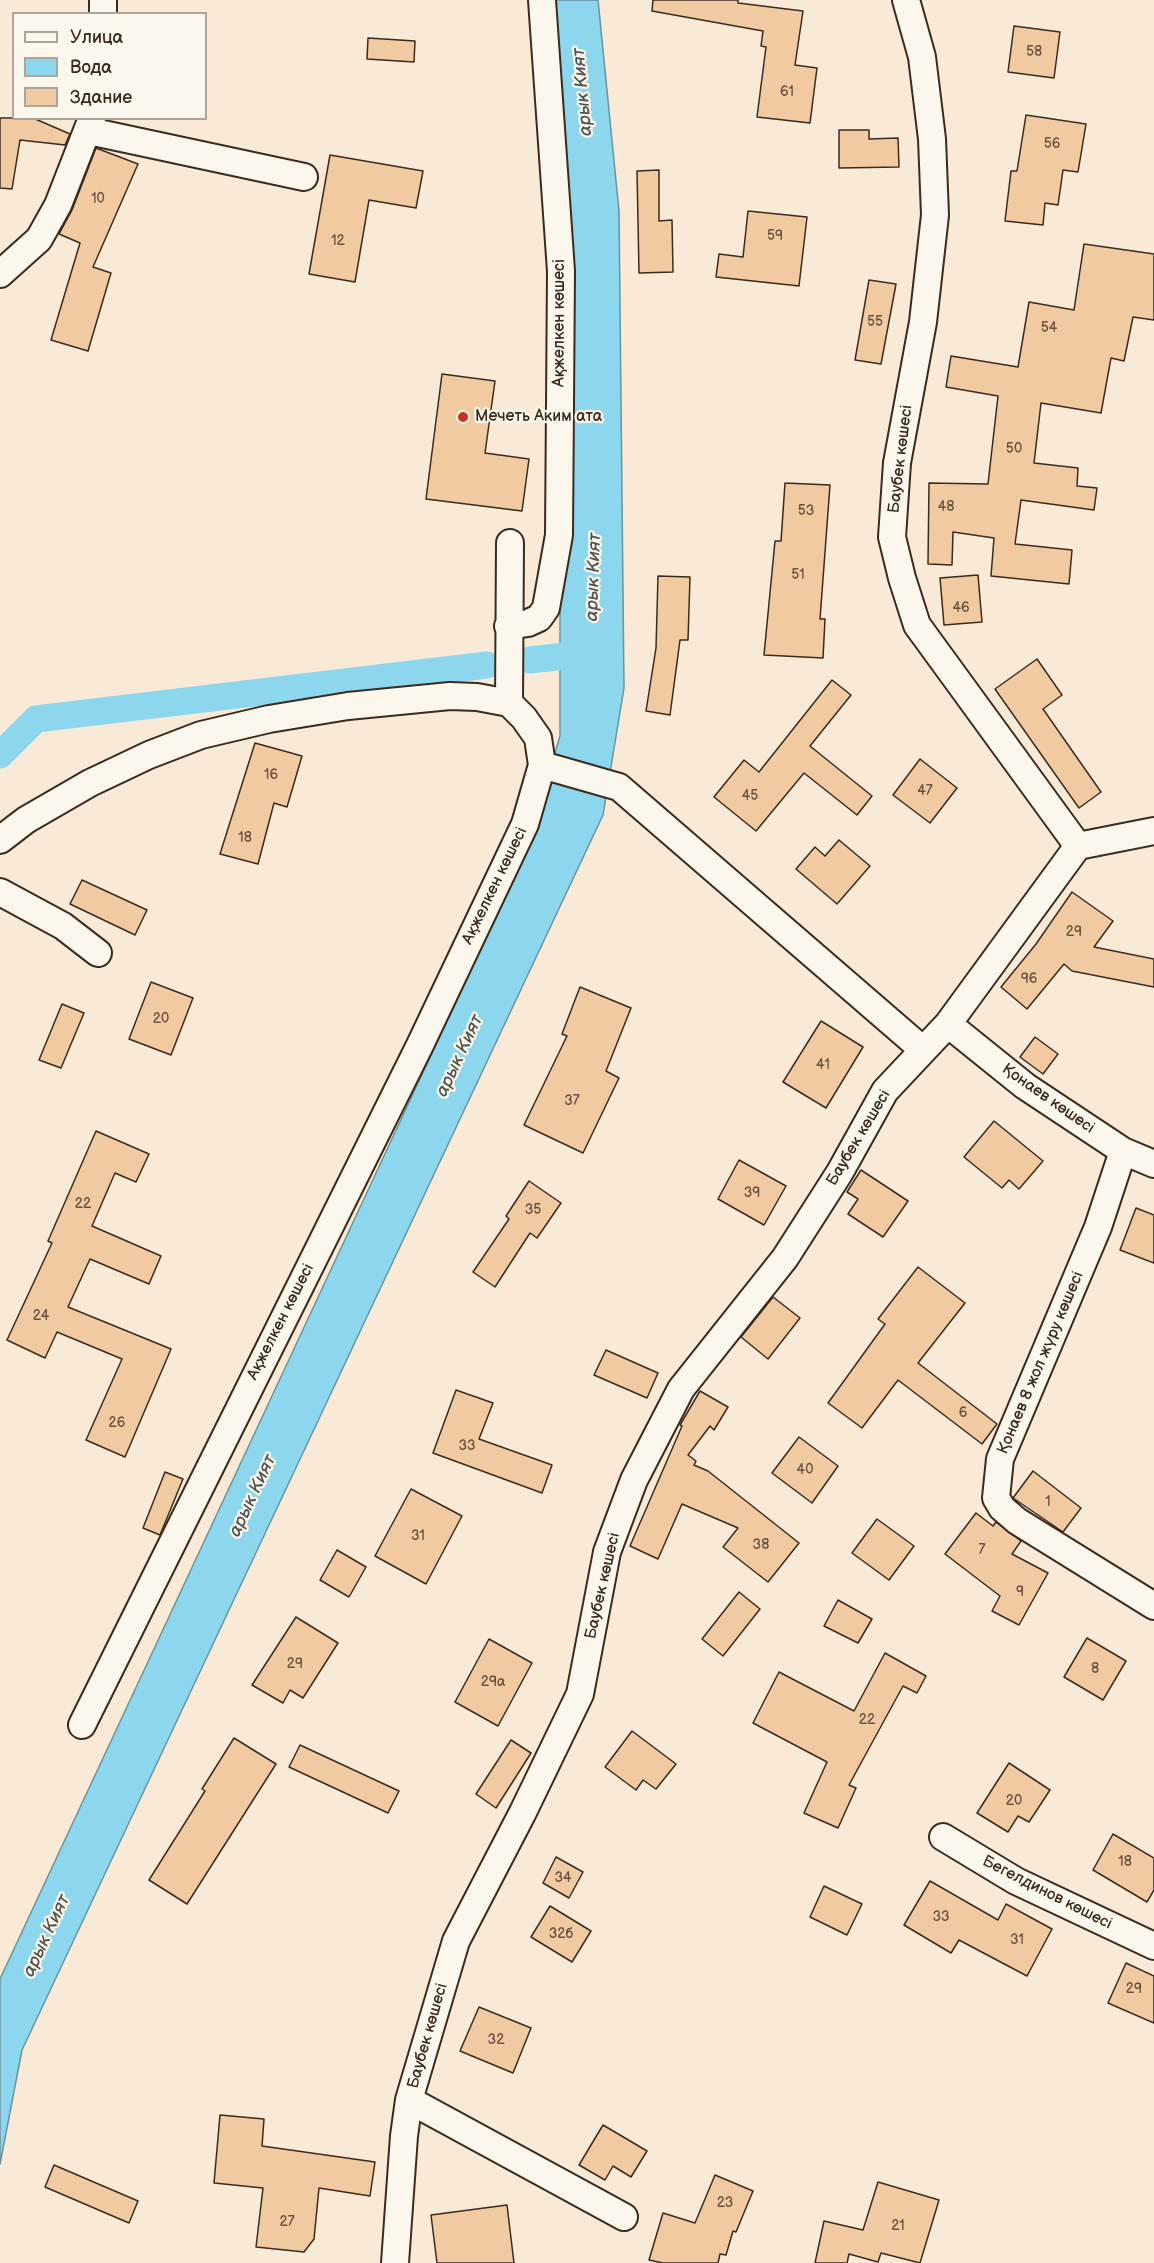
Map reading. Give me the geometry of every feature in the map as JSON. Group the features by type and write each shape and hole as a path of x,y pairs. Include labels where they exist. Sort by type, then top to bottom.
{"street":[{"name":"Ақжелкен көшесі","path":"508,626 528,624 539,618 546,608 559,535 561,271 542,0"},
{"name":"Баубек көшесі","path":"395,2263 404,2136 409,2100 456,1941 523,1812 580,1694 608,1552 634,1480 681,1389 785,1258 840,1172 885,1091 922,1049 948,1024 1078,846 917,625 892,537 897,463 923,322 935,215 932,139 922,57 906,0"},
{"path":"0,274 39,238 58,205 90,125 304,177"},
{"path":"0,840 26,820 90,783 148,755 201,735 269,719 348,706 450,696 477,697 509,703 510,543"},
{"name":"Ақжелкен көшесі","path":"82,1725 420,1045 525,824 544,766 538,738 524,718 509,703"},
{"path":"544,766 618,787 922,1049"},
{"path":"1078,846 1154,831"},
{"path":"0,892 63,926 98,953"},
{"name":"Қонаев көшесі","path":"948,1024 1025,1086 1123,1150 1154,1164"},
{"name":"Қонаев 8 жол жүру көшесі","path":"1123,1150 1098,1227 1000,1459 996,1498 1002,1508 1017,1521 1154,1606"},
{"name":"Бегелдинов көшесі","path":"943,1837 1016,1881 1154,1946"},
{"path":"409,2100 624,2217"}],"water":[{"name":"арык Кият","path":"555,0 598,0 619,211 624,688 603,815 22,2050 0,2164 0,1979 523,858 560,736 560,596 574,280"}],"building":[{"path":"653,0 738,0 738,3 803,11 795,65 817,68 810,123 757,117 766,47 761,46 763,31 652,11"},
{"path":"1014,26 1060,32 1054,78 1008,72"},
{"path":"368,38 415,41 414,62 367,59"},
{"path":"1026,115 1086,124 1078,172 1063,170 1058,205 1045,203 1043,225 1005,221 1011,171 1017,171"},
{"path":"0,118 38,120 70,134 65,145 20,140 12,189 0,188"},
{"path":"839,130 869,130 869,139 898,138 899,167 839,168"},
{"path":"96,148 138,164 93,267 111,273 88,351 51,340 80,243 59,234 72,210"},
{"path":"330,155 423,171 416,208 369,200 355,282 309,274"},
{"path":"659,170 659,221 672,220 673,272 639,273 637,171"},
{"path":"748,211 807,217 799,286 716,277 719,254 743,257"},
{"path":"1084,244 1154,254 1154,320 1133,317 1124,361 1111,358 1101,413 1041,403 1034,463 1078,468 1077,486 1097,488 1094,510 1021,500 1015,544 1072,550 1069,584 991,576 994,538 953,532 952,565 928,564 929,483 988,484 998,396 946,387 951,356 1018,367 1029,302 1074,310"},
{"path":"869,280 896,284 881,364 855,360"},
{"name":"Мечеть Аким ата","path":"442,374 495,381 485,453 529,459 522,511 426,499"},
{"path":"785,483 830,485 820,619 825,619 823,658 764,655 775,541 781,541"},
{"path":"978,575 982,622 944,625 940,578"},
{"path":"658,576 690,577 688,640 680,640 670,715 646,711 656,648"},
{"path":"1037,659 1062,695 1043,709 1101,792 1079,808 995,689"},
{"path":"832,680 851,695 810,746 872,796 857,815 804,773 756,831 714,797 744,760 759,772"},
{"path":"255,743 302,756 287,807 274,803 258,864 220,854"},
{"path":"920,759 957,788 930,823 893,795"},
{"path":"839,840 870,866 837,904 796,869 815,847 825,856"},
{"path":"82,880 147,910 135,935 70,904"},
{"path":"1072,892 1113,921 1094,947 1154,959 1154,987 1072,971 1064,964 1027,1009 1001,987 1036,944"},
{"path":"151,982 193,998 171,1055 129,1039"},
{"path":"580,987 631,1008 606,1071 619,1078 583,1153 524,1125 567,1036 562,1034"},
{"path":"62,1004 84,1013 61,1068 39,1060"},
{"path":"821,1021 863,1047 826,1108 783,1082"},
{"path":"1035,1037 1058,1054 1043,1074 1020,1057"},
{"path":"994,1121 1043,1161 1019,1189 1009,1180 1002,1188 964,1157"},
{"path":"96,1131 149,1154 136,1182 115,1173 92,1226 161,1256 149,1284 90,1259 68,1307 171,1349 125,1457 86,1440 122,1359 57,1332 45,1358 7,1340 52,1243 48,1241"},
{"path":"739,1160 786,1186 764,1225 718,1199"},
{"path":"861,1170 908,1201 883,1237 848,1214 858,1199 847,1192"},
{"path":"529,1181 561,1203 537,1238 530,1233 495,1287 473,1272 509,1219 506,1216"},
{"path":"1136,1208 1154,1215 1154,1263 1120,1250"},
{"path":"918,1267 965,1303 918,1363 997,1424 982,1444 898,1380 862,1428 828,1403 885,1324 878,1319"},
{"path":"773,1297 800,1318 768,1359 741,1337"},
{"path":"606,1350 658,1373 647,1398 594,1375"},
{"path":"456,1390 493,1403 479,1439 552,1465 542,1493 433,1453"},
{"path":"700,1391 728,1407 714,1430 710,1426 688,1455 696,1461 694,1465 708,1471 799,1543 768,1582 723,1547 738,1528 682,1504 658,1559 630,1546 682,1426 680,1425"},
{"path":"799,1437 838,1466 812,1503 772,1473"},
{"path":"1033,1471 1081,1508 1063,1532 1013,1498"},
{"path":"165,1472 183,1479 160,1535 143,1528"},
{"path":"411,1489 462,1516 426,1584 375,1556"},
{"path":"976,1513 993,1526 996,1522 1021,1541 1012,1554 1048,1573 1019,1625 992,1611 1000,1596 945,1554"},
{"path":"877,1519 914,1546 889,1580 852,1553"},
{"path":"337,1550 366,1567 349,1597 320,1580"},
{"path":"739,1592 760,1609 723,1656 702,1639"},
{"path":"838,1600 872,1619 858,1643 824,1626"},
{"path":"296,1617 338,1643 303,1698 290,1690 283,1703 252,1685"},
{"path":"1087,1638 1126,1661 1103,1700 1064,1677"},
{"path":"489,1639 532,1663 498,1726 455,1702"},
{"path":"885,1653 926,1676 917,1693 903,1686 849,1785 856,1788 838,1828 804,1813 827,1762 753,1723 779,1672 854,1711"},
{"path":"632,1731 676,1764 656,1789 643,1780 636,1790 605,1767"},
{"path":"234,1738 276,1764 187,1904 149,1880 205,1791 202,1789"},
{"path":"511,1740 531,1753 496,1808 476,1794"},
{"path":"300,1745 399,1791 388,1813 289,1767"},
{"path":"1009,1763 1050,1790 1029,1822 1018,1816 1008,1832 977,1813"},
{"path":"1113,1834 1154,1858 1154,1890 1147,1902 1093,1870"},
{"path":"556,1857 583,1872 569,1898 543,1883"},
{"path":"930,1881 998,1920 1006,1904 1052,1929 1027,1976 959,1940 951,1953 904,1925"},
{"path":"824,1886 862,1904 847,1935 810,1917"},
{"path":"550,1906 591,1931 572,1962 531,1937"},
{"path":"1126,1963 1154,1976 1154,2023 1108,2003"},
{"path":"479,2007 531,2028 513,2073 460,2051"},
{"path":"220,2115 264,2119 262,2146 375,2162 370,2196 319,2188 314,2239 304,2252 256,2247 263,2188 214,2183"},
{"path":"603,2125 647,2151 631,2177 613,2166 605,2180 579,2165"},
{"path":"54,2165 138,2201 129,2223 45,2187"},
{"path":"715,2175 753,2191 736,2232 733,2231 726,2255 720,2254 718,2263 663,2263 649,2260 663,2213 695,2223"},
{"path":"878,2182 939,2200 920,2263 881,2253 878,2262 849,2254 847,2263 815,2263 824,2221 863,2230"},
{"path":"507,2205 514,2263 437,2263 431,2215"}],"waterway":[{"path":"530,660 591,653"},
{"path":"0,755 36,719 487,665"}],"place":[{"name":"Мечеть Аким ата","path":"463,417"}]}
